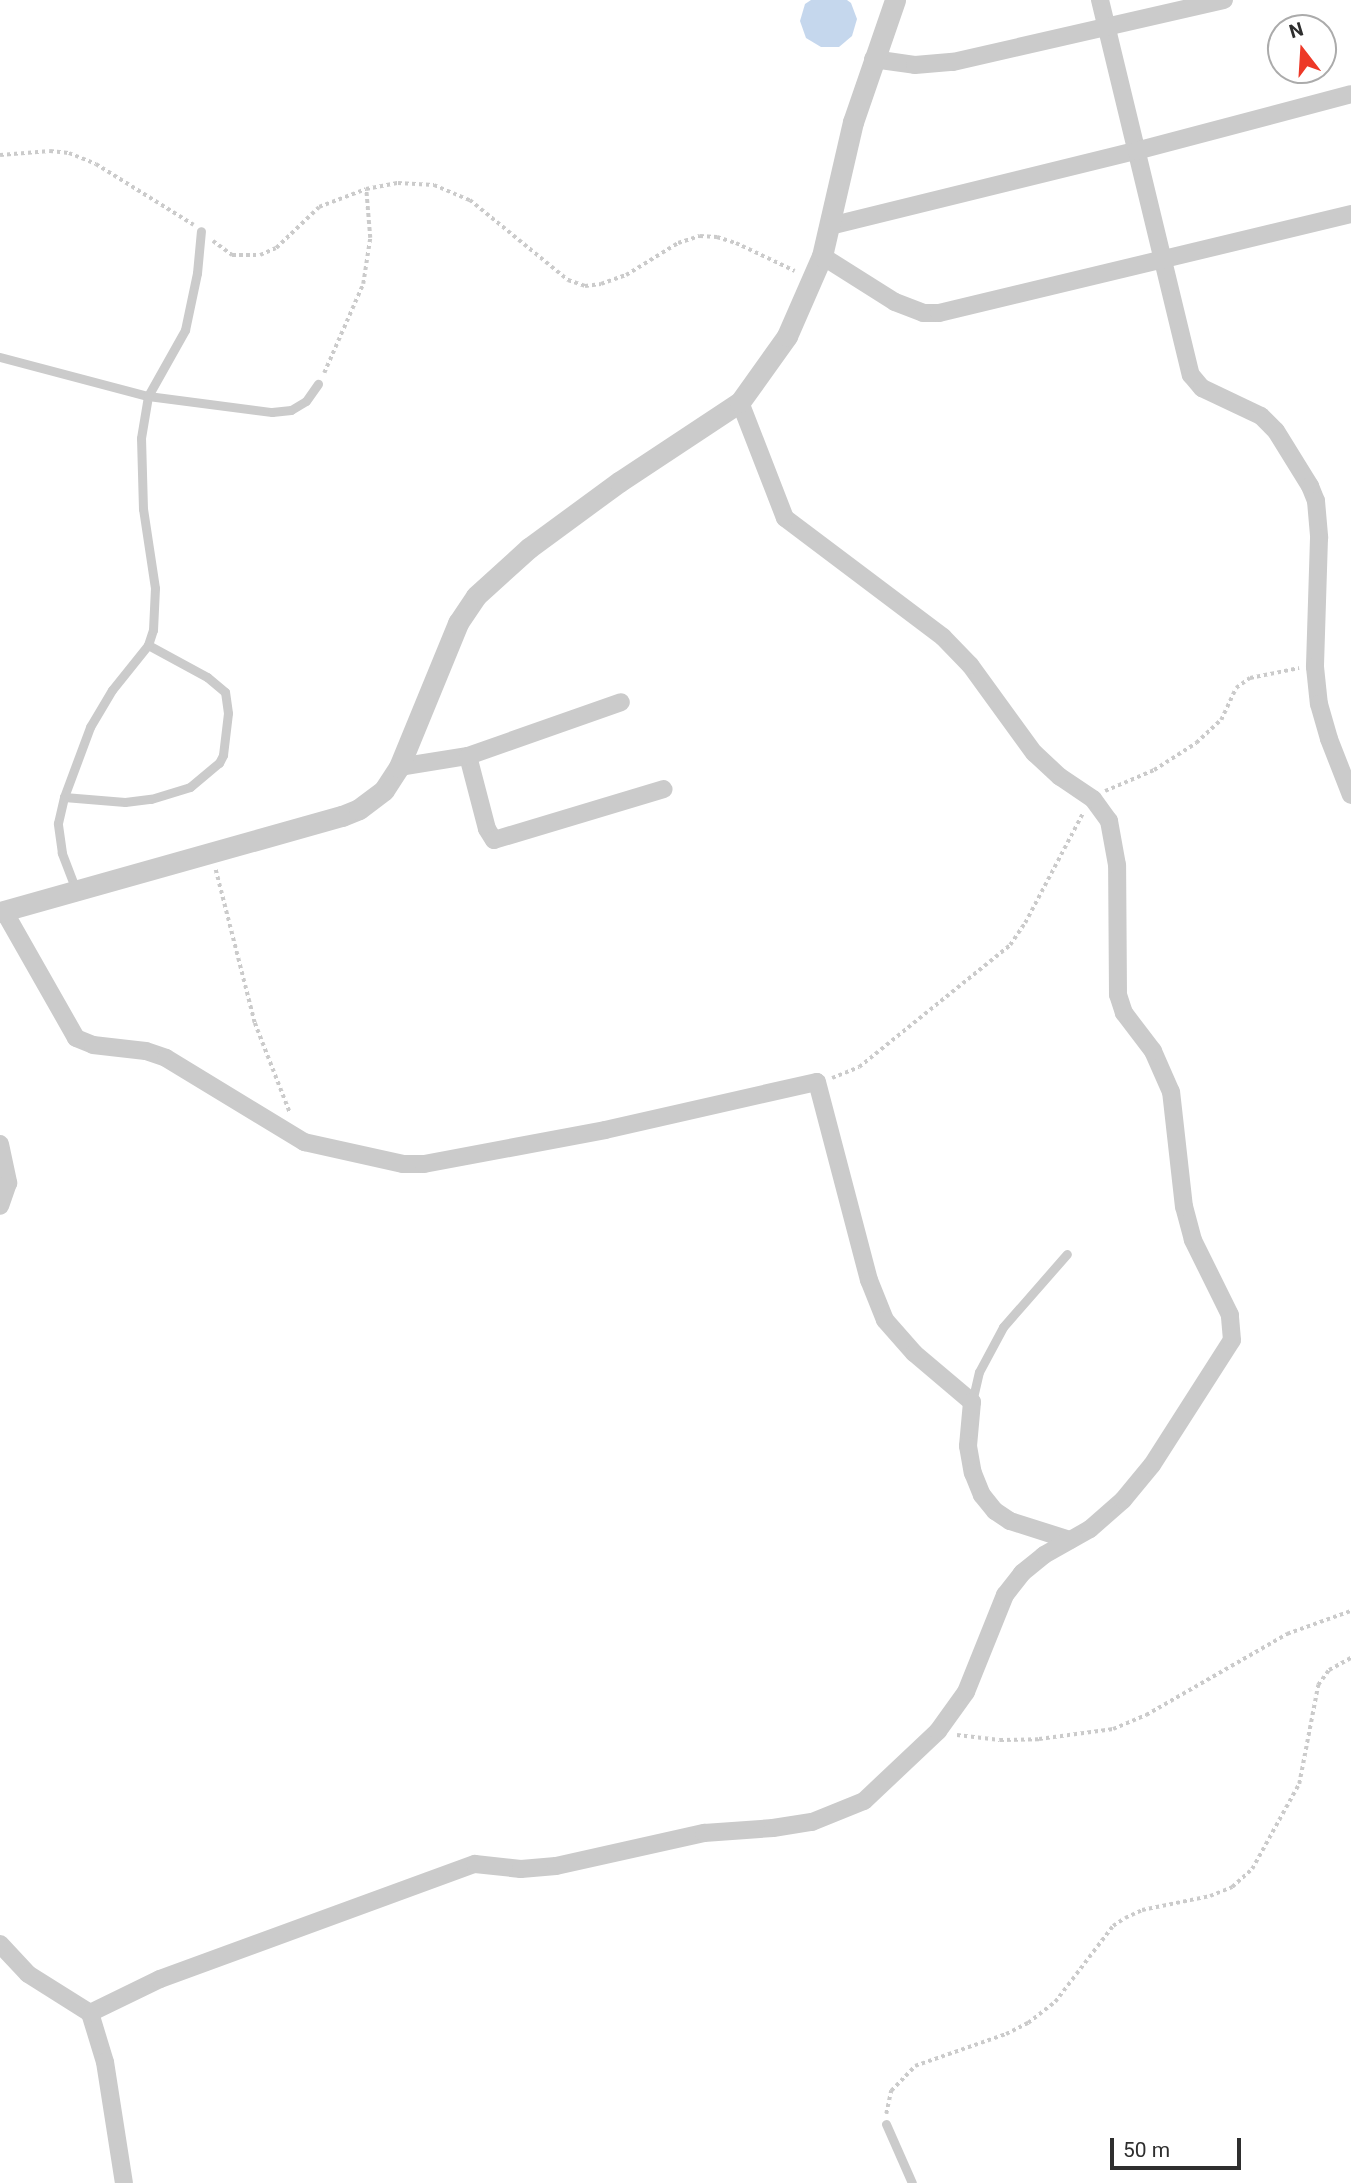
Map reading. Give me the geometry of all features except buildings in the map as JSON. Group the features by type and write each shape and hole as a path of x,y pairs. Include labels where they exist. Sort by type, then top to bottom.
{"street":[{"path":"895,0 853,122 822,256 787,336 740,402 619,482 494,577 458,623 399,767 384,790 359,809 212,854 2,911 69,1031 76,1038 93,1045 146,1051 166,1058 304,1142 403,1164 424,1164 605,1130 817,1082 869,1280 885,1320 914,1353 972,1402 968,1446 973,1473 982,1495 995,1511 1010,1521 1070,1539"},
{"path":"1100,0 1193,380 1202,388 1261,416 1276,431 1310,486 1319,528 1315,667 1319,704 1329,739 1351,795"},
{"path":"873,60 915,65 953,62 1107,29 1224,0"},
{"path":"830,226 1136,151 1351,94"},
{"path":"822,256 895,302 923,313 959,310 1351,214"},
{"path":"90,2013 160,1979 475,1864 521,1869 556,1866 704,1833 773,1828 812,1822 843,1812 881,1788 937,1731 966,1692 1005,1595 1022,1573 1104,1518 1152,1465 1227,1350 1234,1328 1193,1240 1184,1207 1171,1092 1153,1051 1124,1013 1118,995 1116,865 1109,821 1093,799 1060,777 1034,754 970,665 943,637 785,518 779,510 740,402"},
{"path":"399,767 468,756 621,702"},
{"path":"468,756 487,829 494,840 664,789"},
{"path":"0,1144 8,1183 0,1206"},
{"path":"0,1944 29,1974 90,2013 105,2062 124,2183"}],"lane":[{"path":"76,890 58,834 64,797 101,705 148,645 156,614 141,473 148,396 185,330 197,273 201,231"},
{"path":"0,357 148,396 272,412 291,410 306,401 318,384"},
{"path":"64,797 125,802 151,799 190,787 219,764 223,755 228,713 225,692 207,677 148,645"},
{"path":"972,1402 979,1372 1003,1327 1067,1254"},
{"path":"886,2124 894,2148 912,2183"}],"path":[{"path":"0,155 50,150 69,153 96,164 131,188 179,213 232,255 260,255 276,248 319,207 366,189 398,184 434,186 470,200 568,280 585,286 601,284 626,275 678,243 700,236 717,236 736,243 813,279"},
{"path":"318,384 334,355 363,284 370,238 366,189"},
{"path":"817,1082 859,1067 1010,945 1025,923 1073,827 1093,799 1154,770 1196,743 1221,720 1236,688 1250,678 1269,671 1315,667"},
{"path":"212,854 255,1023 304,1142"},
{"path":"937,1731 1000,1740 1081,1736 1113,1729 1146,1716 1287,1634 1351,1611"},
{"path":"886,2124 891,2091 902,2076 935,2056 973,2047 1028,2023 1055,2002 1113,1926 1142,1910 1210,1896 1232,1887 1252,1869 1299,1784 1318,1685 1329,1670 1351,1657"}],"water":[{"path":"811,0 847,0 851,3 857,19 852,36 839,47 821,47 806,38 800,21 805,4"}]}
